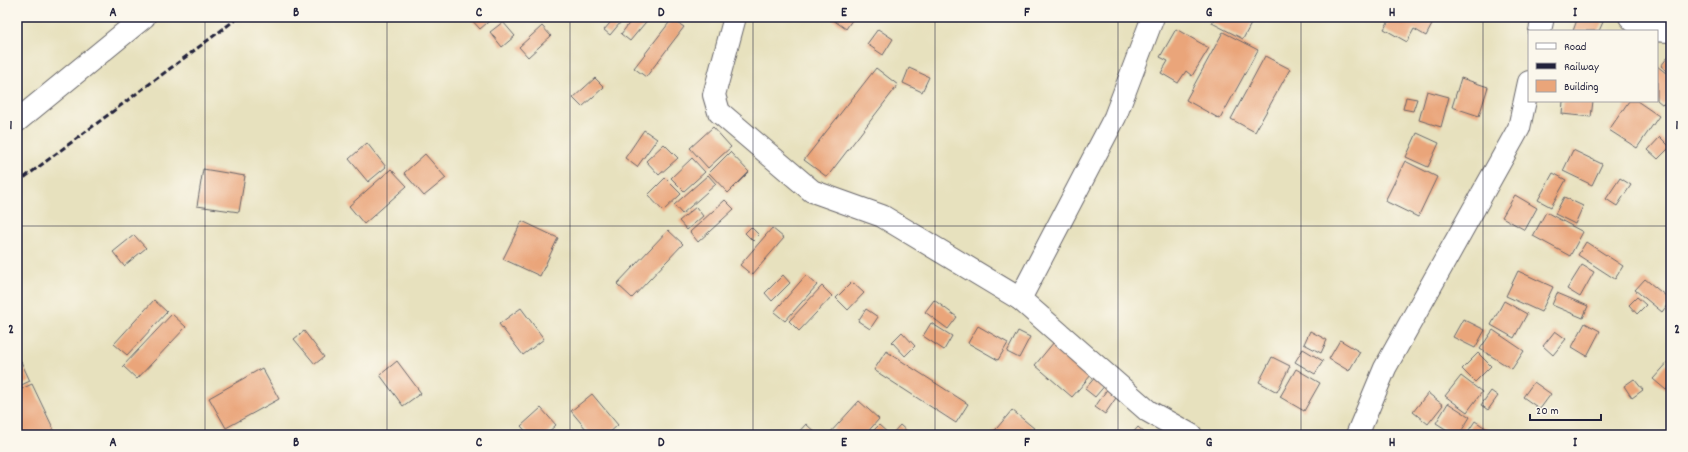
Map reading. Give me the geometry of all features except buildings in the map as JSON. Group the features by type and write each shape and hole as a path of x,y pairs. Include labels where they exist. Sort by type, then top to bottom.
{"street":[{"path":"17,121 144,17"},
{"path":"735,17 714,95 719,112 812,191 882,216 1020,299 1148,411 1191,435"},
{"path":"1020,299 1115,117 1153,17"},
{"path":"1540,30 1543,17"},
{"path":"1630,17 1634,22 1651,30 1671,30"},
{"path":"1357,435 1385,368 1519,128 1528,87"}],"railway":[{"path":"17,183 239,17"}]}
